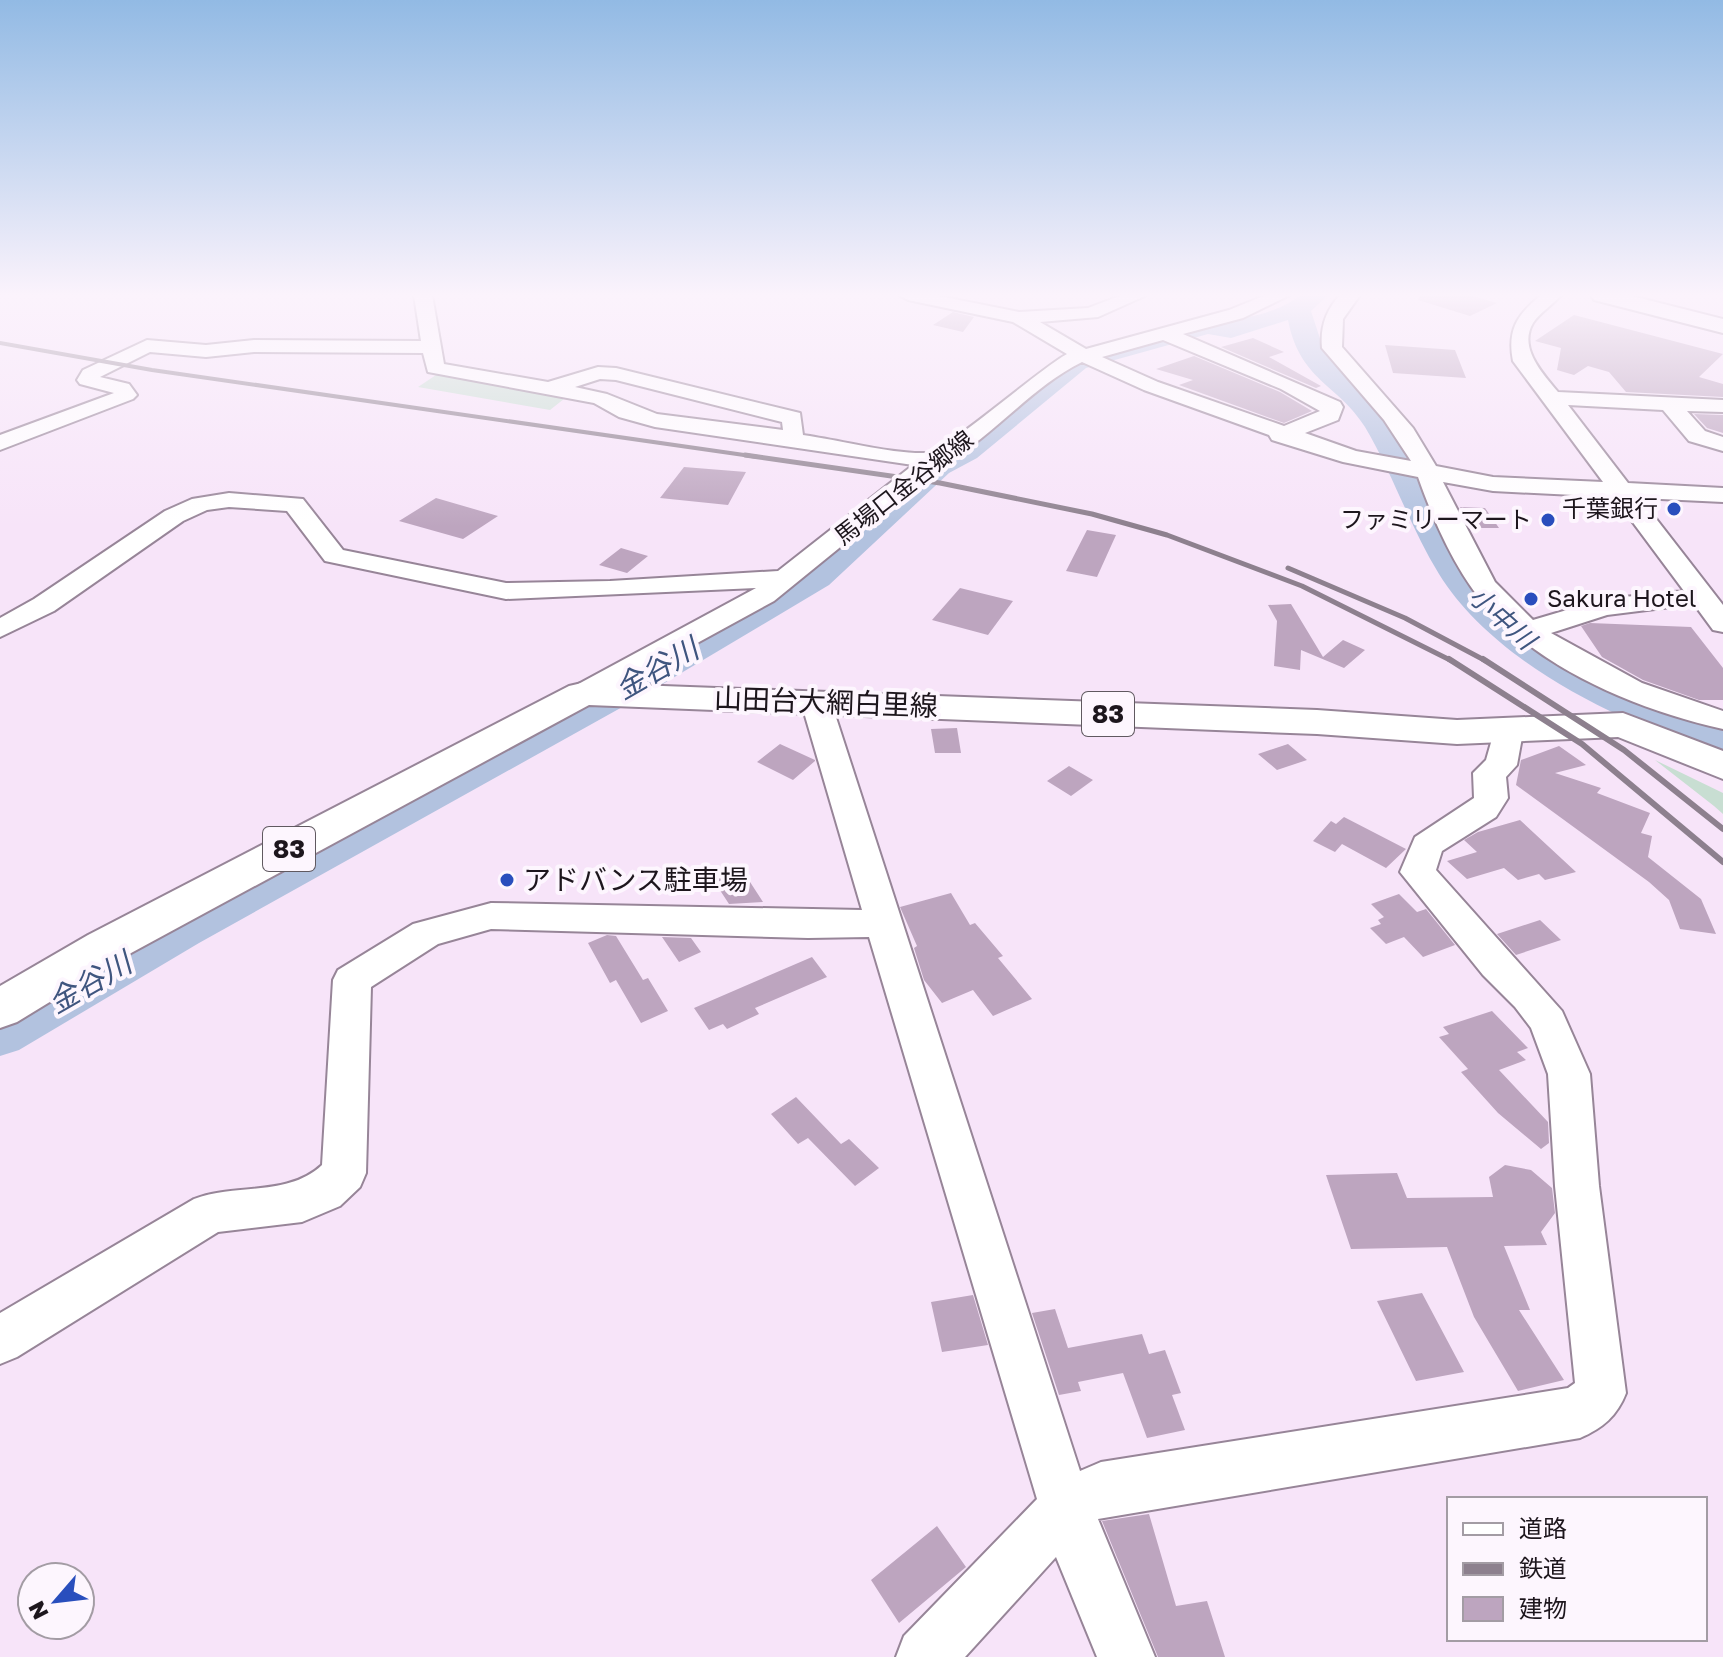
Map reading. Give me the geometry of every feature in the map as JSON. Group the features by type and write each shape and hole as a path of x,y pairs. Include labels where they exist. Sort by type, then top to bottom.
{"main road":[{"name":"山田台大網白里線","path":"0,1009 104,947 582,694 1507,732 1623,725 1723,766"}],"street":[{"path":"0,443 126,395 122,388 87,380 93,372"},
{"path":"459,372 600,398 627,412 655,420 932,461"},
{"name":"馬場口金谷郷線","path":"582,694 764,595 789,578 932,461 957,448 1026,390 1052,372"},
{"path":"1120,372 1280,435 1412,471 1493,484 1723,495"},
{"path":"1258,372 1332,407 1330,415 1280,435"},
{"path":"1354,372 1397,420 1412,471 1435,492 1491,595 1531,630 1592,668 1653,699 1723,720"},
{"path":"1531,372 1619,491 1722,606"},
{"path":"551,389 598,373 616,374 792,418 794,430 790,442"},
{"path":"1548,398 1723,406"},
{"path":"1669,403 1697,436 1723,444"},
{"path":"0,629 44,605 174,516 201,504 229,500 294,504 334,556 506,591 610,589 789,578"},
{"path":"1531,630 1604,607 1679,598"},
{"path":"816,702 1040,1432 1126,1657"},
{"path":"925,1657 1067,1506 1101,1489 1580,1412 1601,1393 1577,1186 1569,1074 1548,1022 1529,996 1496,965 1418,872 1427,845 1484,809 1491,798 1489,773 1501,765 1507,732"},
{"path":"0,1340 210,1213 302,1202 324,1192 344,1173 352,980 426,934 491,916 808,925 882,923"}],"green space":[{"path":"439,373 569,395 550,410 418,387"},
{"path":"1655,760 1723,793 1723,814 1714,806"}],"building":[{"path":"1167,372 1233,372 1280,392 1312,411 1284,423 1179,385 1193,380"},
{"path":"1280,372 1296,372 1321,386 1316,388"},
{"path":"1464,372 1466,378 1393,373"},
{"path":"1609,372 1704,372 1699,377 1723,384 1723,397 1626,392"},
{"path":"1694,414 1723,415 1723,433 1707,428"},
{"path":"684,467 746,472 728,505 660,498"},
{"path":"436,498 498,516 463,539 399,521"},
{"path":"1460,507 1485,508 1499,528 1473,528"},
{"path":"1087,530 1116,535 1097,577 1066,571"},
{"path":"621,548 648,556 627,573 599,565"},
{"path":"960,588 1013,601 988,635 932,620"},
{"path":"1291,604 1323,657 1343,640 1365,650 1344,668 1301,650 1300,670 1274,666 1277,621 1268,605"},
{"path":"1590,623 1691,627 1723,668 1723,700 1699,700 1643,680 1602,657 1581,626"},
{"path":"957,728 961,753 935,753 931,729"},
{"path":"780,744 815,761 793,780 757,762"},
{"path":"1288,744 1307,760 1277,770 1258,754"},
{"path":"1559,746 1586,765 1555,773 1601,788 1597,793 1650,813 1641,833 1652,836 1648,857 1701,899 1716,934 1680,929 1669,900 1649,882 1516,785 1521,760"},
{"path":"1069,766 1093,780 1071,796 1047,781"},
{"path":"1344,817 1406,849 1386,868 1342,844 1335,852 1313,841 1331,821 1336,824"},
{"path":"1520,820 1576,872 1545,880 1539,874 1518,880 1504,868 1467,879 1447,861 1477,852 1464,840 1478,832"},
{"path":"741,868 763,902 729,904 712,878"},
{"path":"951,893 970,925 975,923 1003,956 998,958 1032,999 993,1016 973,990 942,1003 924,980 914,948 917,946 900,907"},
{"path":"1399,894 1417,912 1426,909 1455,945 1423,957 1404,937 1386,944 1370,928 1381,924 1378,920 1384,917 1371,904"},
{"path":"1540,920 1561,940 1516,955 1497,934"},
{"path":"607,935 616,936 643,980 648,978 668,1011 641,1023 616,980 610,983 588,943"},
{"path":"662,937 691,938 701,952 679,962"},
{"path":"812,957 827,977 755,1008 759,1014 727,1029 723,1024 709,1030 694,1008"},
{"path":"1492,1011 1528,1048 1517,1052 1526,1060 1499,1070 1548,1122 1549,1143 1541,1149 1498,1113 1461,1072 1468,1069 1439,1037 1449,1034 1443,1027"},
{"path":"796,1097 841,1144 849,1139 879,1168 855,1186 808,1138 798,1144 771,1114"},
{"path":"1505,1165 1531,1170 1552,1188 1555,1213 1541,1232 1547,1245 1504,1246 1530,1310 1519,1310 1564,1380 1518,1391 1474,1317 1447,1247 1351,1249 1326,1175 1397,1173 1407,1198 1493,1197 1489,1177"},
{"path":"1422,1293 1464,1372 1416,1381 1377,1301"},
{"path":"973,1295 988,1345 942,1352 931,1302"},
{"path":"1055,1309 1068,1348 1142,1334 1149,1354 1165,1350 1181,1393 1172,1395 1185,1430 1147,1438 1123,1373 1078,1382 1081,1391 1059,1395 1032,1313"},
{"path":"1149,1514 1176,1606 1207,1601 1225,1657 1158,1657 1102,1521"},
{"path":"937,1526 966,1567 899,1623 871,1580"}],"waterway":[{"name":"金谷川","path":"0,1035 181,930 637,682 816,577 938,466 966,451 1063,372"},
{"name":"小中川","path":"1326,372 1372,416 1458,576 1480,604 1508,631 1577,676 1652,712 1723,739"}],"railway":[{"path":"168,372 758,457"},
{"path":"745,455 940,483 1092,514 1167,535 1302,586 1452,661"},
{"path":"1288,568 1405,618 1486,661"},
{"path":"1449,659 1582,744 1723,862"},
{"path":"1483,659 1624,750 1723,829"}],"place":[{"name":"千葉銀行","path":"1674,509"},
{"name":"ファミリーマート","path":"1548,520"},
{"name":"Sakura Hotel","path":"1531,599"},
{"name":"アドバンス駐車場","path":"507,880"}]}
